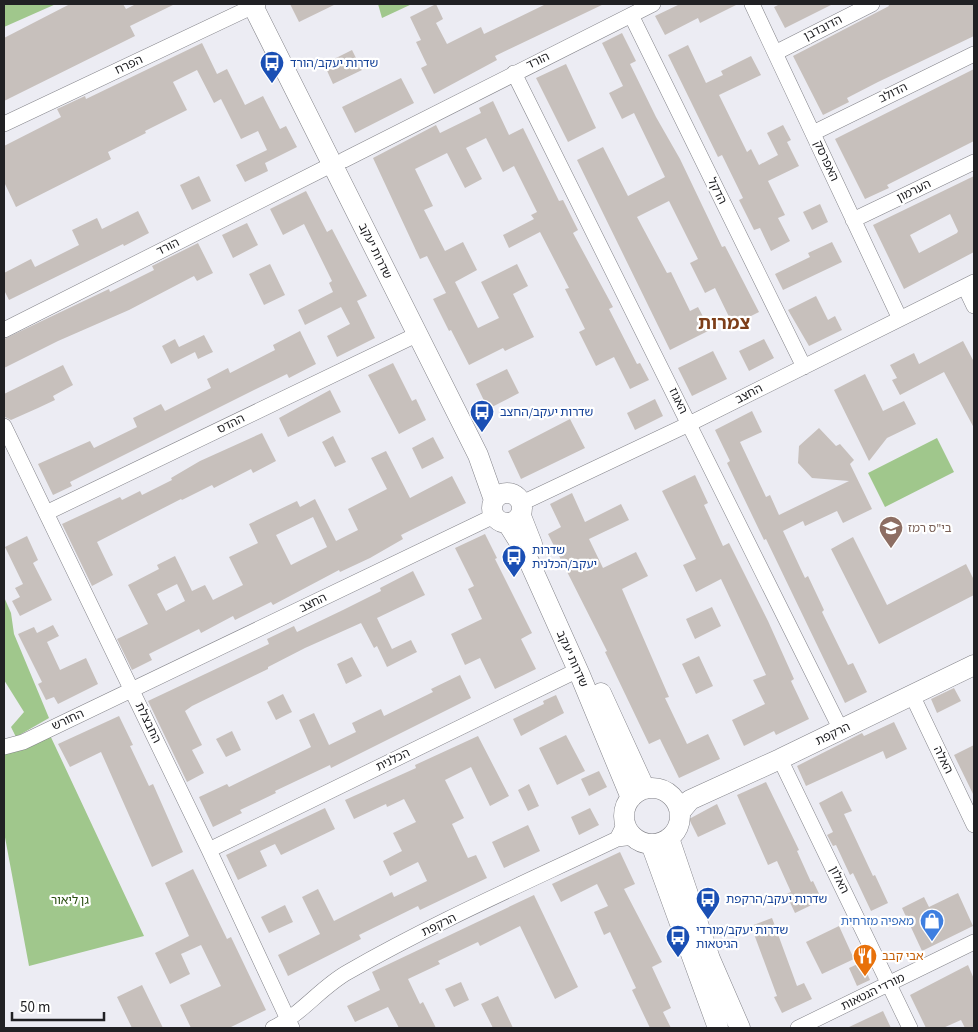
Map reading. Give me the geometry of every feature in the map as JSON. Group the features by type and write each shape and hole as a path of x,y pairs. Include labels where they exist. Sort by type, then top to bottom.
{"street":[{"name":"הפרח","path":"4,124 258,4"},
{"name":"שדרות יעקב","path":"258,4 338,162 507,508 638,793"},
{"name":"הורד","path":"4,330 653,4"},
{"name":"האפרסק","path":"752,4 900,319"},
{"name":"הדובדבן","path":"775,53 872,4"},
{"name":"הדקל","path":"631,15 804,367"},
{"name":"הדולב","path":"812,133 974,54"},
{"name":"האגוז","path":"514,73 841,730"},
{"name":"שדרות יעקב","path":"338,162 416,335 507,508 578,670 638,793"},
{"name":"הערמון","path":"854,220 974,162"},
{"name":"החצב","path":"132,691 507,508 689,424 970,285"},
{"path":"970,285 974,306"},
{"name":"ההדס","path":"46,513 416,335"},
{"name":"החבצלת","path":"4,426 209,850 290,1025"},
{"name":"הרקפת","path":"681,804 780,759 974,665"},
{"name":"הכלנית","path":"209,850 578,670"},
{"name":"החורש","path":"4,747 23,742 132,691"},
{"name":"האלה","path":"912,695 974,825"},
{"name":"האלון","path":"780,759 910,1028"},
{"path":"639,836 679,822 681,804 663,790 638,793 626,806 718,1028"},
{"path":"639,836 710,959 740,1028"},
{"name":"הרקפת","path":"273,1028 290,1025 354,968 639,836"},
{"name":"מורדי הגטאות","path":"798,1028 974,942"}],"green space":[{"path":"4,4 56,4 4,27"},
{"path":"378,4 412,4 382,18"},
{"path":"937,438 954,472 885,507 868,473"},
{"path":"4,597 11,613 14,634 49,718 16,737 11,727 24,712 4,680"},
{"name":"גן ליאור","path":"49,733 144,936 29,966 4,832 4,752"}],"building":[{"path":"70,4 123,4 126,9 136,4 175,4 130,26 135,36 4,101 4,38"},
{"path":"290,4 336,4 299,22"},
{"path":"436,4 443,19 436,23 447,44 481,27 484,34 546,4 604,4 495,56 497,60 434,94 421,68 427,65 416,42 421,40 410,17"},
{"path":"680,4 738,4 700,23 698,18 665,35 655,16"},
{"path":"780,4 833,4 785,28 774,7"},
{"path":"888,4 974,4 974,36 847,98 849,102 823,115 793,56 889,6"},
{"path":"622,33 636,61 630,64 656,117 680,159 722,247 725,246 759,312 733,325 715,288 705,293 690,263 698,259 669,201 637,217 667,273 671,272 690,311 698,307 710,330 670,350 577,160 603,147 628,196 665,177 634,113 622,119 609,93 623,86 602,43"},
{"path":"202,43 217,74 227,69 245,105 263,96 280,129 286,126 297,147 265,163 268,171 245,182 236,165 267,150 258,131 241,139 221,99 214,103 197,70 173,82 187,110 108,152 111,159 16,207 4,182 4,146 61,117 57,109 85,96 86,99"},
{"path":"688,45 706,83 723,75 721,71 751,56 761,75 719,95 747,152 751,149 759,165 778,155 767,133 783,125 791,140 787,142 799,166 768,181 785,215 778,218 790,241 771,251 760,228 754,230 739,200 743,198 722,155 718,157 668,55"},
{"path":"352,50 362,70 333,84 324,64"},
{"path":"566,64 596,128 568,142 536,78"},
{"path":"974,69 974,141 887,185 889,188 865,199 835,139"},
{"path":"401,78 414,103 355,133 342,107"},
{"path":"493,101 509,135 523,128 559,201 563,200 578,230 573,233 613,307 609,309 637,364 640,363 649,380 630,389 614,357 596,366 579,332 585,329 565,289 569,288 540,232 509,248 503,235 534,219 531,215 537,212 514,166 503,172 486,138 466,148 482,179 465,188 447,153 415,169 433,206 424,210 445,251 463,242 477,270 455,282 478,328 499,318 481,282 517,264 528,286 513,294 534,337 505,351 503,348 469,365 451,330 449,331 433,299 446,293 427,256 420,259 373,158 436,125 440,133 481,113 479,108"},
{"path":"199,176 211,201 192,210 180,185"},
{"path":"974,176 974,252 904,289 873,225","holes":["950,214 958,231 919,253 910,235"]},
{"path":"306,191 327,232 332,229 367,296 357,301 375,338 337,357 327,336 350,324 341,307 305,325 298,310 333,292 329,283 332,281 304,224 283,235 270,209"},
{"path":"820,204 828,222 812,230 803,212"},
{"path":"138,211 149,233 9,300 4,290 4,273 31,259 35,267 79,245 72,230 97,218 102,229"},
{"path":"247,223 258,245 233,258 222,235"},
{"path":"832,242 842,262 783,290 775,274 810,257 808,253"},
{"path":"198,243 213,273 197,281 194,276 129,310 58,341 4,368 4,339 109,289 110,292 154,270 152,266"},
{"path":"270,264 285,295 264,305 249,274"},
{"path":"816,296 828,320 835,316 842,330 809,346 788,310"},
{"path":"300,331 316,364 289,378 287,374 254,390 70,482 72,486 53,495 38,464 90,441 94,448 137,427 133,418 161,404 165,411 211,388 207,379 228,368 230,373 275,350 273,345"},
{"path":"204,335 213,352 198,359 195,352 171,364 162,346 175,339 179,347"},
{"path":"764,339 774,358 749,371 739,351"},
{"path":"963,341 974,362 974,428 944,372 900,395 892,380 897,378 890,365 914,353 919,364"},
{"path":"713,351 727,379 692,396 678,368"},
{"path":"393,363 412,401 416,399 426,420 399,434 368,375"},
{"path":"63,365 73,385 53,396 55,400 11,420 5,417 4,394"},
{"path":"507,369 519,393 488,409 476,384"},
{"path":"865,374 883,411 904,401 916,424 887,438 869,461 834,390"},
{"path":"330,390 341,412 288,437 279,418"},
{"path":"655,399 663,416 635,430 627,413"},
{"path":"752,411 762,432 740,442 766,497 770,495 779,515 849,481 812,478 798,463 799,446 819,428 836,446 840,444 854,460 850,464 872,509 843,523 837,511 805,526 803,521 783,531 805,578 808,576 824,610 822,612 848,665 853,663 867,692 845,703 727,463 730,461 715,430"},
{"path":"570,419 585,448 521,479 508,451"},
{"path":"262,433 276,461 253,473 251,469 214,488 212,485 181,499 97,542 113,575 92,586 62,524 120,497 122,500 140,491 142,495 172,480 171,478 200,461"},
{"path":"333,436 346,462 335,467 322,442"},
{"path":"433,437 444,458 422,469 412,448"},
{"path":"386,451 410,498 452,476 466,503 401,535 403,539 370,558 340,572 339,570 273,605 271,602 235,620 233,616 201,633 199,629 149,654 152,660 132,670 117,639 148,624 128,585 159,569 157,565 175,556 192,591 205,585 213,600 243,585 229,557 258,543 249,524 297,501 300,507 315,499 336,541 358,530 348,509 387,489 371,458","holes":["313,517 327,547 291,565 276,535","177,584 185,601 166,611 157,594"]},
{"path":"695,475 708,503 704,505 723,546 729,543 768,621 794,679 791,681 809,719 776,735 774,731 744,746 732,720 765,704 753,680 766,675 721,579 696,592 683,565 696,559 662,491"},
{"path":"572,493 585,522 621,504 629,520 589,539 603,568 636,552 648,576 622,589 669,697 665,698 687,744 708,734 720,759 679,778 660,739 649,744 605,652 607,651 548,534 561,527 550,504"},
{"path":"485,534 497,558 495,559 532,633 521,639 536,669 495,689 480,658 465,665 451,634 482,619 468,589 474,586 455,548"},
{"path":"27,536 38,560 33,563 52,600 20,616 12,601 20,597 15,588 23,584 5,547"},
{"path":"853,537 887,605 966,564 974,580 974,595 879,644 831,549"},
{"path":"413,571 425,595 377,618 392,649 411,640 417,652 387,667 377,646 374,648 361,623 305,648 268,667 268,669 192,706 185,711 202,745 192,750 204,773 187,782 148,701 269,644 267,639 294,626 297,632 343,610 381,591 380,588"},
{"path":"712,607 721,626 695,639 686,619"},
{"path":"53,625 59,636 47,642 60,670 86,658 98,684 58,704 54,697 46,700 38,684 42,682 18,634 34,627 37,633"},
{"path":"699,656 713,686 696,694 682,664"},
{"path":"352,657 362,676 346,684 337,664"},
{"path":"460,675 471,698 331,768 330,765 275,791 276,793 240,810 242,813 213,827 199,797 227,784 229,787 311,747 299,720 314,713 329,745 356,732 352,723 381,709 384,716 433,692 431,689"},
{"path":"954,688 961,701 937,713 931,699"},
{"path":"283,694 292,712 276,720 267,702"},
{"path":"556,695 564,713 521,736 513,719 544,704 543,701"},
{"path":"119,716 133,745 130,746 149,786 153,784 183,852 152,867 101,752 70,767 58,744"},
{"path":"894,722 907,749 886,759 883,751 806,786 797,766 862,733 864,736"},
{"path":"232,731 241,750 226,757 216,739"},
{"path":"566,735 585,771 557,785 539,748"},
{"path":"478,736 509,796 490,806 471,767 445,780 464,818 452,824 468,858 476,855 487,878 420,910 418,906 359,935 361,939 288,976 278,955 320,934 302,897 318,889 334,921 392,892 394,897 427,881 418,862 390,876 383,861 402,851 393,833 416,822 404,799 387,807 386,804 354,819 345,800 416,768 415,765"},
{"path":"974,745 974,796 954,755"},
{"path":"599,771 607,787 589,796 581,779"},
{"path":"766,782 799,850 797,851 811,882 813,881 822,900 795,913 786,894 791,892 777,861 768,865 737,795"},
{"path":"529,784 539,806 528,811 518,790"},
{"path":"842,791 852,811 844,814 888,903 871,911 853,873 850,875 836,845 833,846 827,835 833,832 819,803"},
{"path":"717,804 726,824 698,837 689,819"},
{"path":"325,808 335,829 281,855 275,844 260,851 267,866 238,880 226,855"},
{"path":"590,808 599,825 579,835 571,817"},
{"path":"528,825 540,851 504,868 492,842"},
{"path":"620,852 635,884 624,889 662,962 652,967 671,1008 663,1012 671,1028 650,1028 632,990 636,988 610,932 604,935 594,912 608,906 597,884 561,902 552,884"},
{"path":"193,869 227,939 231,937 266,1010 229,1028 191,1028 180,1005 221,986 201,945 181,954 190,974 170,984 155,953 189,936 165,883"},
{"path":"958,893 973,926 922,951 902,908 924,897 929,907"},
{"path":"534,895 578,987 555,999 520,926 480,946 478,942 438,961 440,964 408,979 420,1004 423,1002 436,1028 399,1028 388,1007 355,1022 347,1006 380,990 372,972"},
{"path":"285,905 293,922 269,933 261,917"},
{"path":"772,918 797,986 804,983 812,999 782,1013 774,997 777,996 751,926"},
{"path":"839,926 854,959 822,974 806,942"},
{"path":"862,962 870,980 857,986 849,968"},
{"path":"968,965 974,979 974,1028 965,1028 961,1020 943,1028 926,1028 910,995"},
{"path":"461,982 469,1000 454,1007 445,989"},
{"path":"142,985 163,1028 132,1028 117,997"},
{"path":"498,996 513,1028 493,1028 481,1004"},
{"path":"883,1011 891,1028 847,1028"}],"place":[{"name":"שדרות יעקב/הורד","path":"272,84"},
{"name":"שדרות יעקב/החצב","path":"482,433"},
{"name":"בי\"ס רמז","path":"891,549"},
{"name":"שדרות יעקב/הכלנית","path":"514,578"},
{"name":"שדרות יעקב/הרקפת","path":"708,920"},
{"name":"מאפיה מזרחית","path":"932,942"},
{"name":"שדרות יעקב/מורדי הגיטאות","path":"678,958"},
{"name":"אבי קבב","path":"865,977"}],"district":[{"name":"צמרות","path":"724,323"}]}
